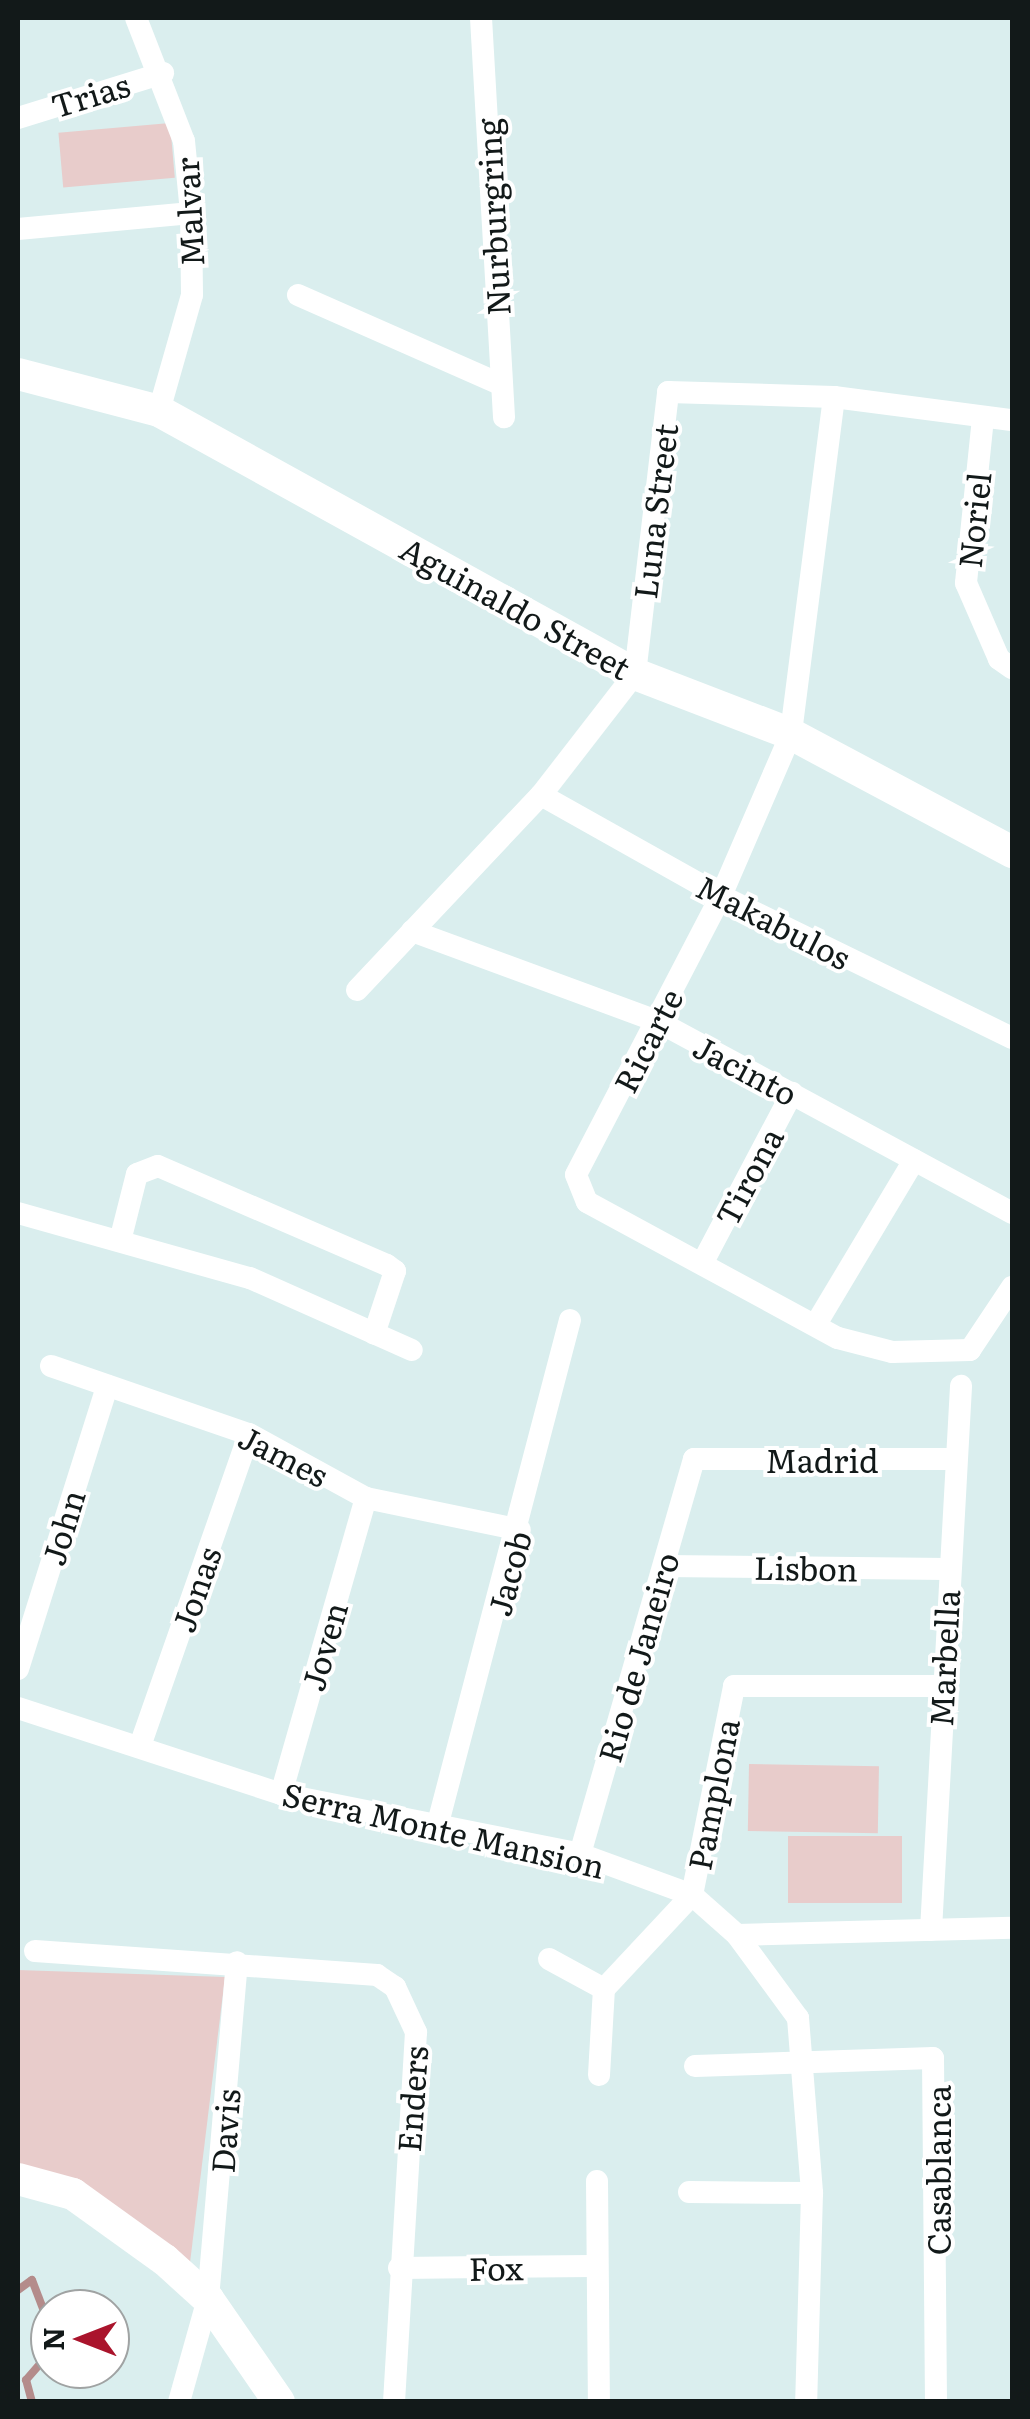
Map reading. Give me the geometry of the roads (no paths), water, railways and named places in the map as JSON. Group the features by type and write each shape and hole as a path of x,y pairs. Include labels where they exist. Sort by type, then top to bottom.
{"street":[{"name":"Malvar","path":"136,18 162,72 184,141 191,213 192,294 158,412"},
{"name":"Nurburgring","path":"480,18 504,417"},
{"name":"Trias","path":"18,118 162,72"},
{"path":"18,229 191,213"},
{"path":"298,294 502,384"},
{"name":"Aguinaldo Street","path":"18,374 158,412 635,674 791,734 1012,852"},
{"name":"Luna Street","path":"635,674 668,392 834,397 1012,420"},
{"name":"Ricarte","path":"834,397 791,734 721,896 576,1175 587,1202 704,1260 816,1324 892,1352 970,1350 1012,1287"},
{"name":"Noriel","path":"983,418 966,583 999,659 1012,668"},
{"path":"357,990 541,795 635,674"},
{"name":"Makabulos","path":"541,795 721,896 1012,1038"},
{"name":"Jacinto","path":"412,930 657,1021 1012,1213"},
{"name":"Tirona","path":"704,1260 792,1093"},
{"path":"816,1324 914,1160"},
{"path":"120,1240 137,1174 158,1166 387,1265 394,1280 374,1334"},
{"path":"18,1213 250,1278 412,1350"},
{"name":"Jacob","path":"438,1823 520,1530 570,1320"},
{"name":"James","path":"50,1366 249,1434 366,1498 520,1530"},
{"name":"John","path":"18,1669 106,1386"},
{"name":"Marbella","path":"931,1930 951,1460 961,1386"},
{"name":"Jonas","path":"141,1743 249,1434"},
{"name":"Madrid","path":"694,1459 951,1460"},
{"name":"Rio de Janeiro","path":"580,1854 694,1459"},
{"name":"Joven","path":"280,1794 366,1498"},
{"name":"Lisbon","path":"664,1566 947,1569"},
{"name":"Pamplona","path":"604,1990 692,1895 734,1686 941,1686"},
{"name":"Serra Monte Mansion","path":"18,1708 141,1743 280,1794 580,1854 692,1895 737,1935 798,2018 806,2056 812,2193 806,2402"},
{"path":"737,1935 1012,1928"},
{"name":"Enders","path":"34,1951 237,1962 377,1976 408,2006 416,2032 394,2402"},
{"path":"549,1959 604,1990 599,2075"},
{"name":"Davis","path":"178,2402 208,2299 237,1962"},
{"name":"Casablanca","path":"695,2066 806,2056 924,2052 937,2068 936,2402"},
{"path":"18,2179 89,2204 208,2299 279,2402"},
{"path":"597,2181 593,2266 600,2402"},
{"path":"689,2192 812,2193"},
{"name":"Fox","path":"399,2268 593,2266"}],"waterway":[{"path":"18,2290 32,2280 35,2289"},
{"path":"30,2375 26,2380 32,2402"}]}
